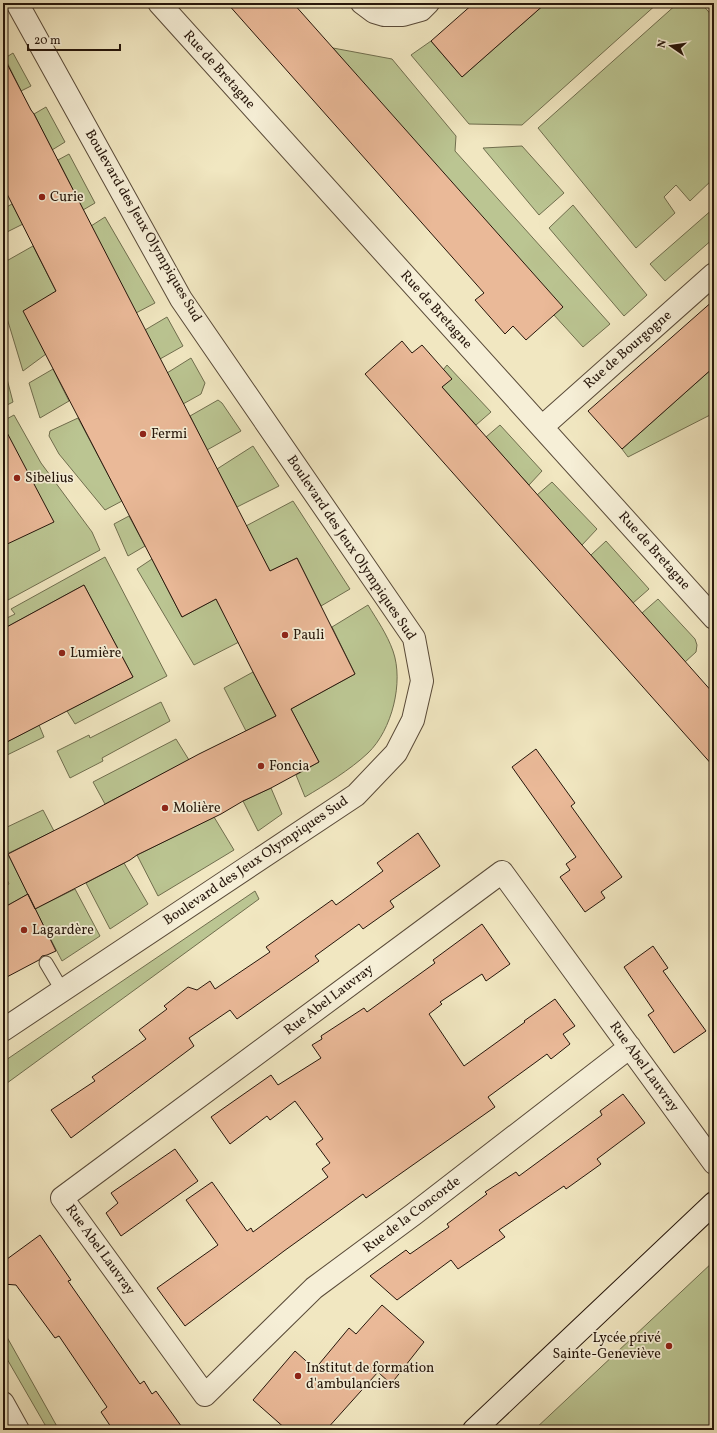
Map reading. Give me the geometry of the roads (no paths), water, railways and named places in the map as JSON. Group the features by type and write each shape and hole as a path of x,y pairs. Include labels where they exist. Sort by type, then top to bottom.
{"street":[{"name":"Boulevard des Jeux Olympiques Sud","path":"3,1030 356,795 396,752 413,720 422,681 414,638 181,299 16,3"},
{"name":"Rue de Bretagne","path":"159,3 714,618"},
{"path":"362,3 374,12 384,15 403,15 420,10 428,3"},
{"name":"Rue de Bourgogne","path":"542,427 714,274"},
{"name":"Rue Abel Lauvray","path":"205,1395 62,1198 502,872 714,1163"},
{"name":"Rue de la Concorde","path":"205,1395 314,1288 414,1214 630,1047"},
{"path":"474,1430 714,1203"},
{"path":"3,1403 18,1430"}],"lane":[{"path":"46,963 62,990"}],"place":[{"name":"Curie","path":"42,197"},
{"name":"Fermi","path":"143,434"},
{"name":"Sibelius","path":"17,478"},
{"name":"Pauli","path":"285,635"},
{"name":"Lumière","path":"62,653"},
{"name":"Foncia","path":"261,766"},
{"name":"Molière","path":"165,808"},
{"name":"Lagardère","path":"24,930"},
{"name":"Lycée privé Sainte-Geneviève","path":"669,1346"},
{"name":"Institut de formation d'ambulanciers","path":"298,1376"}]}
